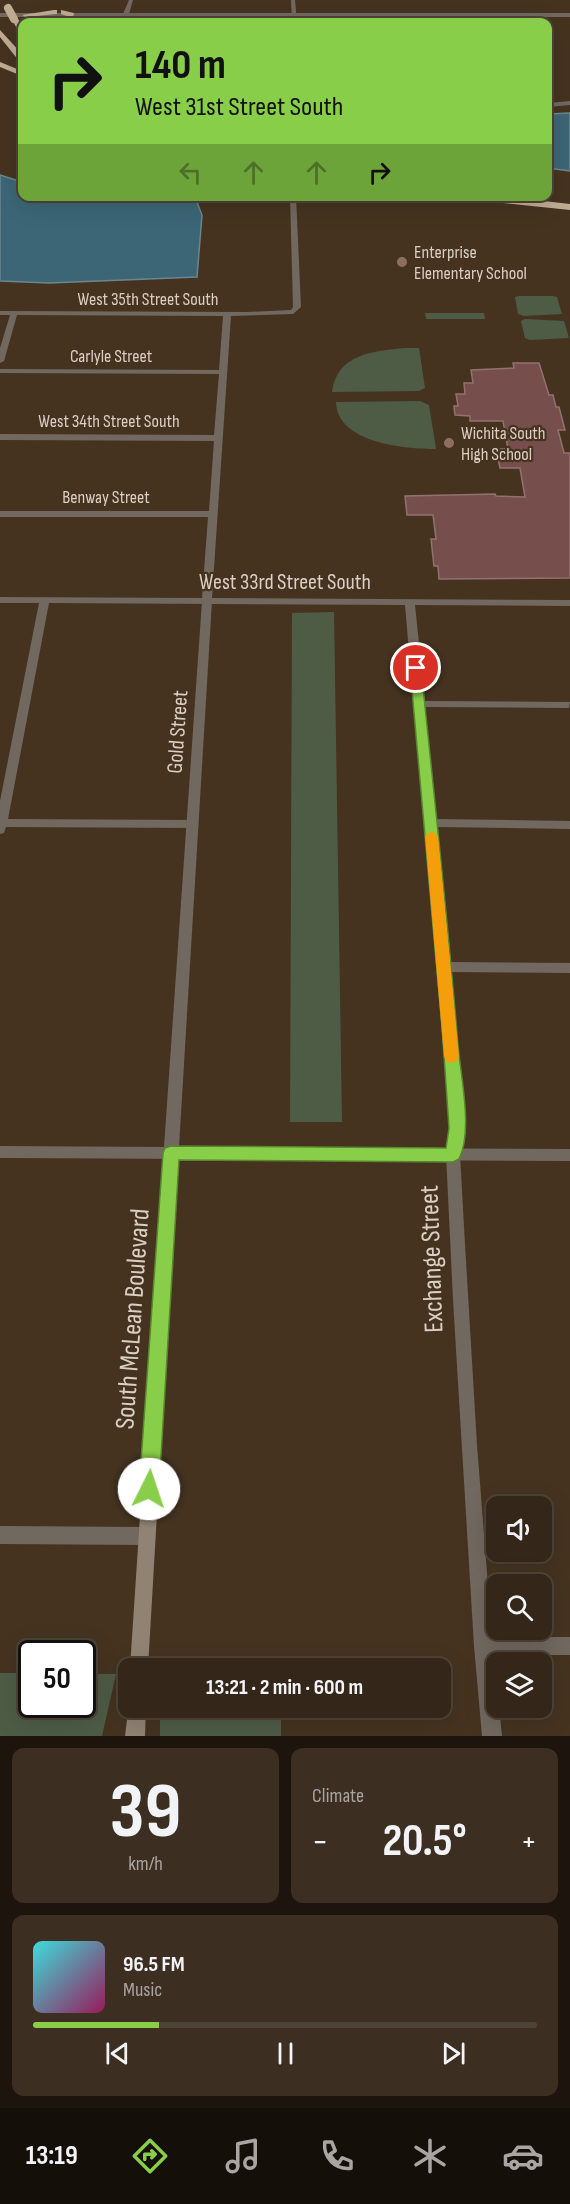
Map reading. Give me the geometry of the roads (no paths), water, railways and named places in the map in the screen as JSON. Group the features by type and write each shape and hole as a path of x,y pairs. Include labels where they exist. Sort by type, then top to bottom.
{"highway":[{"path":"45,5 54,12"},
{"path":"3,9 18,25"},
{"path":"26,15 54,12"},
{"path":"0,32 18,54"},
{"path":"0,64 18,72"},
{"path":"552,194 559,195"},
{"path":"513,201 570,207"}],"main road":[{"name":"South McLean Boulevard","path":"140,1658 171,1153"},
{"path":"135,1736 136,1718"}],"street":[{"path":"126,14 131,0"},
{"path":"293,0 294,18"},
{"path":"3,9 54,12 68,17"},
{"path":"3,9 26,15 68,17 96,14 570,15"},
{"path":"552,106 570,104"},
{"name":"West 35th Street South","path":"0,313 285,314 295,310 298,283 293,201"},
{"path":"0,361 14,313"},
{"name":"Gold Street","path":"171,1153 227,314"},
{"name":"Carlyle Street","path":"0,371 222,372"},
{"name":"West 34th Street South","path":"0,438 218,438"},
{"name":"Benway Street","path":"0,514 213,514"},
{"name":"West 33rd Street South","path":"0,600 570,603"},
{"path":"45,600 0,825 193,824"},
{"name":"Exchange Street","path":"410,602 457,1128 453,1155 460,1332 483,1646 492,1736"},
{"path":"419,704 569,705"},
{"path":"431,823 570,825"},
{"path":"444,966 570,968"},
{"path":"0,1152 570,1155"},
{"path":"0,1535 146,1536"},
{"path":"483,1646 570,1646"}],"water":[{"path":"570,113 570,171 552,169 552,114"},
{"path":"0,175 18,181 18,201 197,201 202,215 197,277 49,283 0,281"}],"place":[{"name":"Enterprise Elementary School","path":"402,262"},
{"name":"Wichita South High School","path":"449,443"}]}
